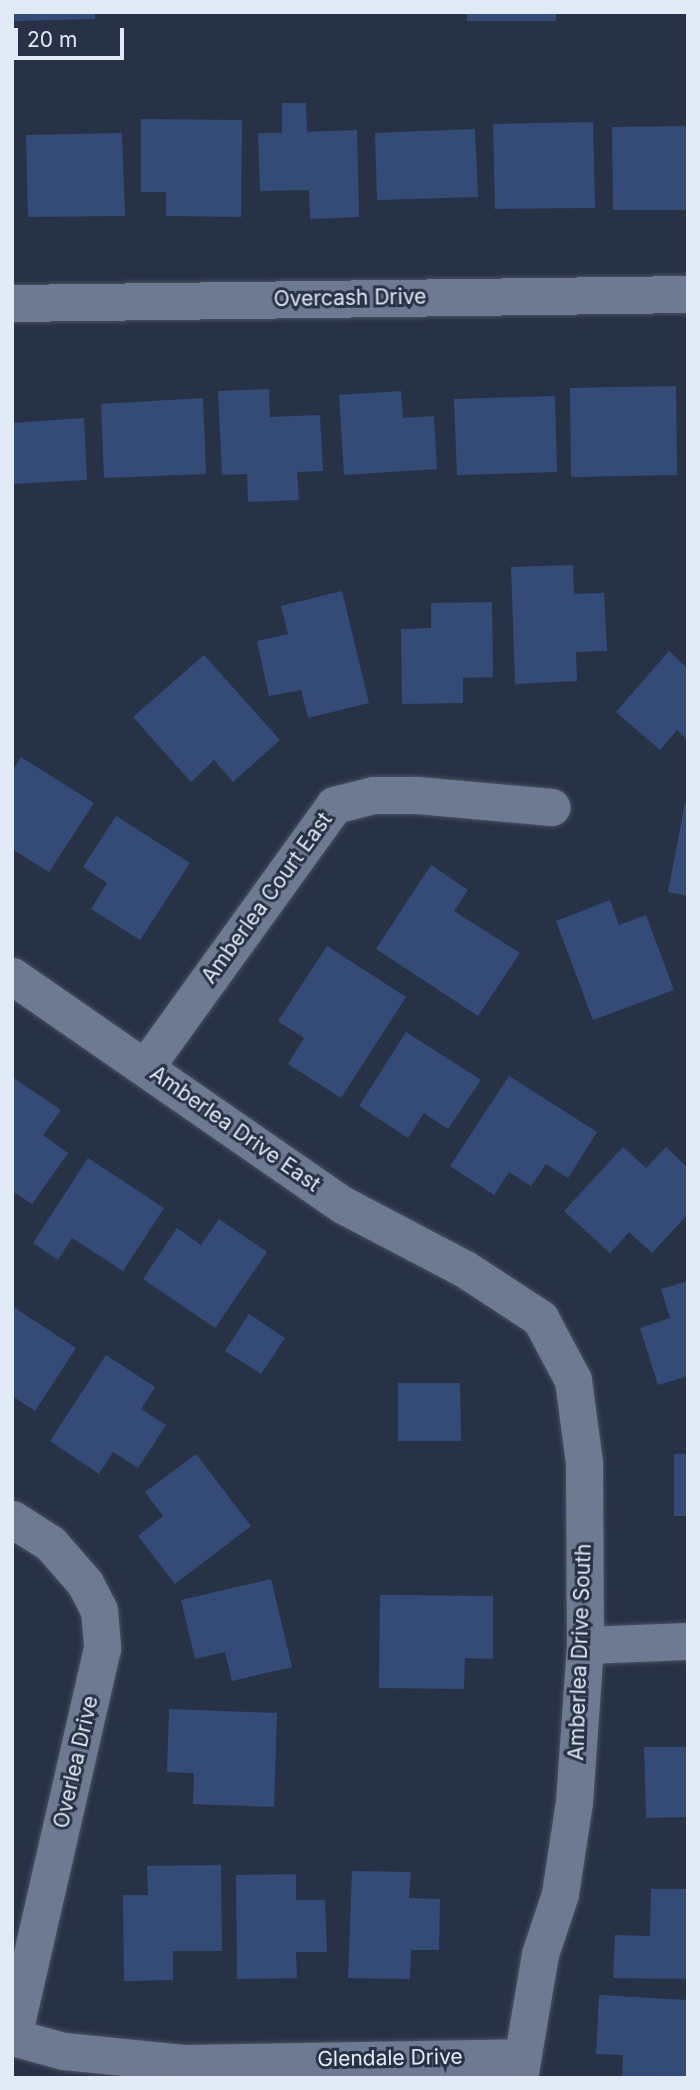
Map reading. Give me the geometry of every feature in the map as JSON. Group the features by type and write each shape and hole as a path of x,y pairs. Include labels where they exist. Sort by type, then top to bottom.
{"street":[{"name":"Overcash Drive","path":"12,303 688,294"},
{"name":"Amberlea Court East","path":"146,1066 334,805 373,795 417,795 551,807"},
{"name":"Amberlea Drive East","path":"12,976 146,1066 343,1205 465,1269"},
{"name":"Amberlea Drive South","path":"465,1269 540,1318 573,1380 584,1462 585,1645 574,1802 562,1881 540,1954 519,2067"},
{"name":"Overlea Drive","path":"12,1519 50,1544 85,1583 99,1611 103,1648 13,2037"},
{"path":"585,1645 688,1642"},
{"name":"Glendale Drive","path":"13,2037 64,2051 185,2063 519,2067"}],"building":[{"path":"12,12 95,12 95,19 12,21"},
{"path":"467,12 556,12 556,21 467,21"},
{"path":"282,103 306,103 307,132 357,130 359,217 310,219 309,190 260,191 258,133 282,133"},
{"path":"141,119 242,120 241,217 166,216 166,192 141,192"},
{"path":"593,122 595,208 495,209 493,124"},
{"path":"688,126 688,210 613,210 612,127"},
{"path":"475,129 478,197 377,200 375,133"},
{"path":"122,133 125,216 28,217 26,135"},
{"path":"676,386 677,475 571,477 570,388"},
{"path":"269,389 270,417 320,415 323,471 297,472 299,500 248,502 247,474 222,475 218,391"},
{"path":"401,391 403,418 434,416 437,469 344,475 339,395"},
{"path":"555,396 557,472 457,475 454,399"},
{"path":"203,398 206,474 104,478 101,404"},
{"path":"84,418 87,480 12,484 12,423"},
{"path":"573,565 574,594 604,593 607,651 576,652 577,681 515,684 511,567"},
{"path":"342,591 369,703 308,718 301,690 269,696 257,641 288,634 281,606"},
{"path":"492,602 493,677 463,678 463,703 402,704 401,629 431,628 431,603"},
{"path":"669,651 688,669 688,740 677,730 660,750 616,712"},
{"path":"204,655 280,740 233,782 214,760 191,782 133,717"},
{"path":"21,757 94,803 49,872 12,849 12,771"},
{"path":"685,803 688,804 688,896 668,892"},
{"path":"116,816 190,863 140,940 91,909 107,883 83,867"},
{"path":"431,865 468,890 454,911 520,953 478,1016 376,949"},
{"path":"610,900 619,925 646,915 674,990 593,1020 556,921"},
{"path":"327,946 406,997 341,1098 288,1064 304,1038 278,1021"},
{"path":"406,1032 481,1080 448,1129 424,1113 408,1138 359,1106"},
{"path":"509,1076 597,1132 568,1178 546,1164 531,1186 509,1172 494,1195 450,1166"},
{"path":"12,1077 61,1110 43,1135 68,1153 32,1204 12,1191"},
{"path":"623,1147 646,1168 666,1147 688,1168 688,1214 652,1253 629,1232 610,1253 564,1211"},
{"path":"88,1158 164,1208 123,1271 72,1238 58,1260 33,1243"},
{"path":"219,1219 267,1252 215,1328 143,1279 177,1228 201,1245"},
{"path":"688,1281 688,1376 658,1385 640,1328 670,1318 661,1289"},
{"path":"12,1306 76,1348 35,1411 12,1396"},
{"path":"249,1314 285,1338 261,1374 225,1351"},
{"path":"106,1355 155,1387 141,1409 166,1425 138,1468 113,1452 99,1474 50,1441"},
{"path":"398,1383 460,1383 461,1441 398,1441"},
{"path":"196,1454 251,1526 175,1584 138,1536 163,1516 145,1492"},
{"path":"674,1454 688,1454 688,1516 674,1516"},
{"path":"271,1579 292,1667 232,1681 225,1652 195,1659 181,1600"},
{"path":"380,1595 493,1596 493,1659 465,1658 464,1689 379,1688"},
{"path":"169,1709 277,1713 274,1807 193,1804 194,1773 167,1772"},
{"path":"644,1747 688,1747 688,1817 646,1818"},
{"path":"221,1865 222,1951 173,1951 173,1980 124,1981 123,1895 148,1895 147,1866"},
{"path":"352,1871 411,1872 409,1898 440,1899 439,1950 411,1950 410,1979 348,1978"},
{"path":"296,1874 296,1900 325,1900 327,1952 296,1952 297,1978 237,1979 236,1875"},
{"path":"651,1889 688,1889 688,1979 613,1978 615,1935 650,1936"},
{"path":"599,1995 688,2000 688,2078 622,2078 623,2055 596,2054"}]}
